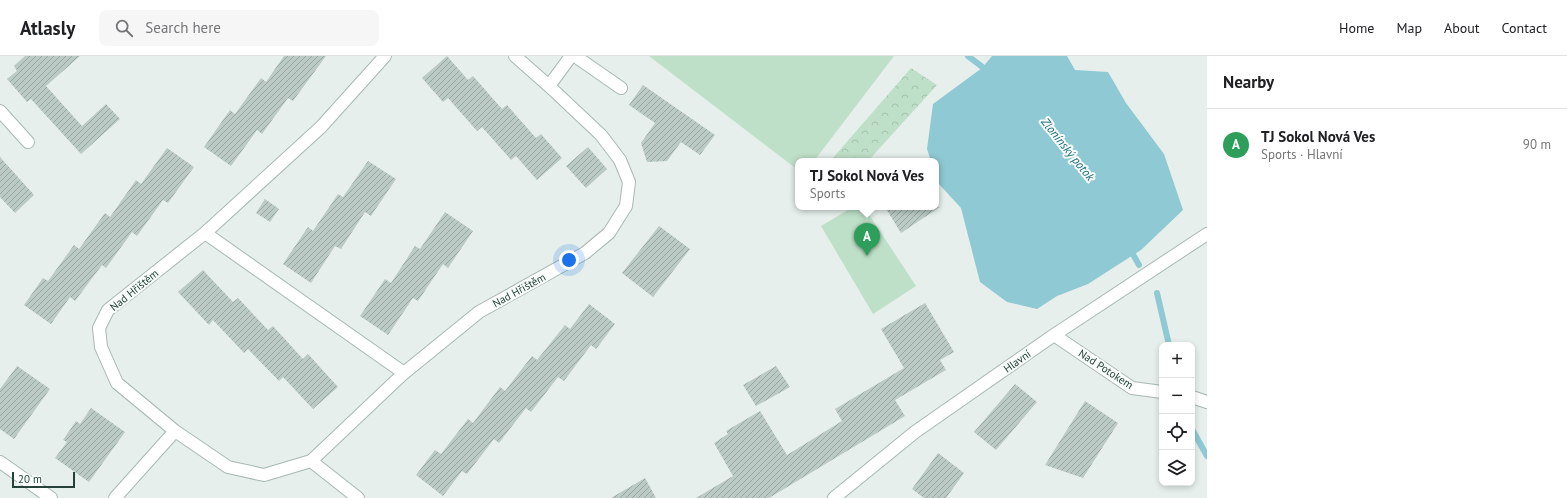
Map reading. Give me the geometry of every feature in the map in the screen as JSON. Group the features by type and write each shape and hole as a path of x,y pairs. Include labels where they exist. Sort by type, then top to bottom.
{"street":[{"name":"Nad Hřištěm","path":"385,56 321,127 205,233 108,310 99,328 101,347 116,383 175,431 228,467 264,475 311,461 404,373 479,312 585,253 608,233 626,206 629,182 620,160 601,135 515,56"},
{"path":"549,86 571,56"},
{"path":"575,56 621,88"},
{"path":"0,111 28,142"},
{"path":"205,233 404,373"},
{"name":"Hlavní","path":"834,498 915,432 1054,335 1207,234"},
{"name":"Nad Potokem","path":"1054,335 1132,388 1159,392"},
{"path":"1195,398 1207,402"},
{"path":"115,498 175,431"},
{"path":"311,461 358,498"},
{"path":"0,462 51,498"}],"green space":[{"path":"649,56 894,56 816,158 795,158 795,168"},
{"path":"911,68 937,85 871,158 833,158"},
{"path":"848,210 866,210 916,286 873,314 821,226"}],"water":[{"path":"992,56 1067,56 1075,70 1108,72 1126,103 1164,154 1183,210 1141,250 1088,284 1057,296 1037,309 1007,302 980,282 961,208 939,184 939,158 930,158 927,149 933,104 982,68"}],"building":[{"path":"25,56 80,56 46,86 82,126 106,104 120,119 81,154 31,99 27,102 7,79 17,71 14,66"},
{"path":"284,56 326,56 293,101 288,98 262,134 257,130 231,166 204,147 230,110 235,114 261,78 266,82"},
{"path":"447,56 468,80 473,76 502,109 507,105 536,138 541,134 562,158 537,180 516,156 511,160 482,127 477,131 448,98 443,102 422,78"},
{"path":"643,85 715,135 700,155 681,142 667,161 647,162 641,143 655,123 629,105"},
{"path":"588,147 607,169 586,188 566,166"},
{"path":"167,148 194,167 168,203 163,200 137,236 132,232 106,268 102,265 75,301 70,297 51,324 24,305 43,278 48,281 74,245 79,249 105,213 110,217 136,180 141,184"},
{"path":"0,157 34,195 15,213 0,197"},
{"path":"368,161 396,179 371,216 365,212 341,249 335,246 311,283 283,264 308,227 313,231 338,194 343,197"},
{"path":"265,199 279,209 270,222 256,213"},
{"path":"887,210 936,210 901,233"},
{"path":"445,212 473,231 448,268 443,264 418,301 413,298 388,335 360,316 385,279 391,283 415,246 420,249"},
{"path":"659,226 690,249 653,297 622,273"},
{"path":"203,270 233,302 238,298 268,330 273,326 303,359 308,354 338,387 313,409 283,377 279,381 248,349 244,353 213,320 209,325 178,292"},
{"path":"925,303 954,352 940,360 946,370 895,400 905,416 769,498 696,498 733,476 714,443 728,434 726,431 760,411 787,455 842,421 835,409 904,368 881,329"},
{"path":"589,304 615,324 596,349 591,345 564,381 558,377 531,412 526,408 499,443 494,439 467,474 462,471 443,496 416,475 435,450 441,454 468,419 473,423 500,387 505,391 532,356 537,360 565,325 570,329"},
{"path":"17,366 50,389 14,439 0,429 0,389"},
{"path":"776,366 790,387 756,406 743,385"},
{"path":"1015,384 1037,402 996,450 974,432"},
{"path":"1085,401 1118,423 1083,478 1045,465"},
{"path":"91,408 125,432 89,482 55,458 67,442 63,440 76,421 80,424"},
{"path":"938,453 964,473 946,498 924,498 912,489"},
{"path":"645,478 656,498 611,498"}],"waterway":[{"name":"Zlonínský potok","path":"968,56 989,72"},
{"name":"Zlonínský potok","path":"1130,249 1139,265"},
{"name":"Zlonínský potok","path":"1157,293 1168,342"},
{"name":"Zlonínský potok","path":"1195,434 1207,456"}],"place":[{"name":"TJ Sokol Nová Ves","path":"867,256"}]}
